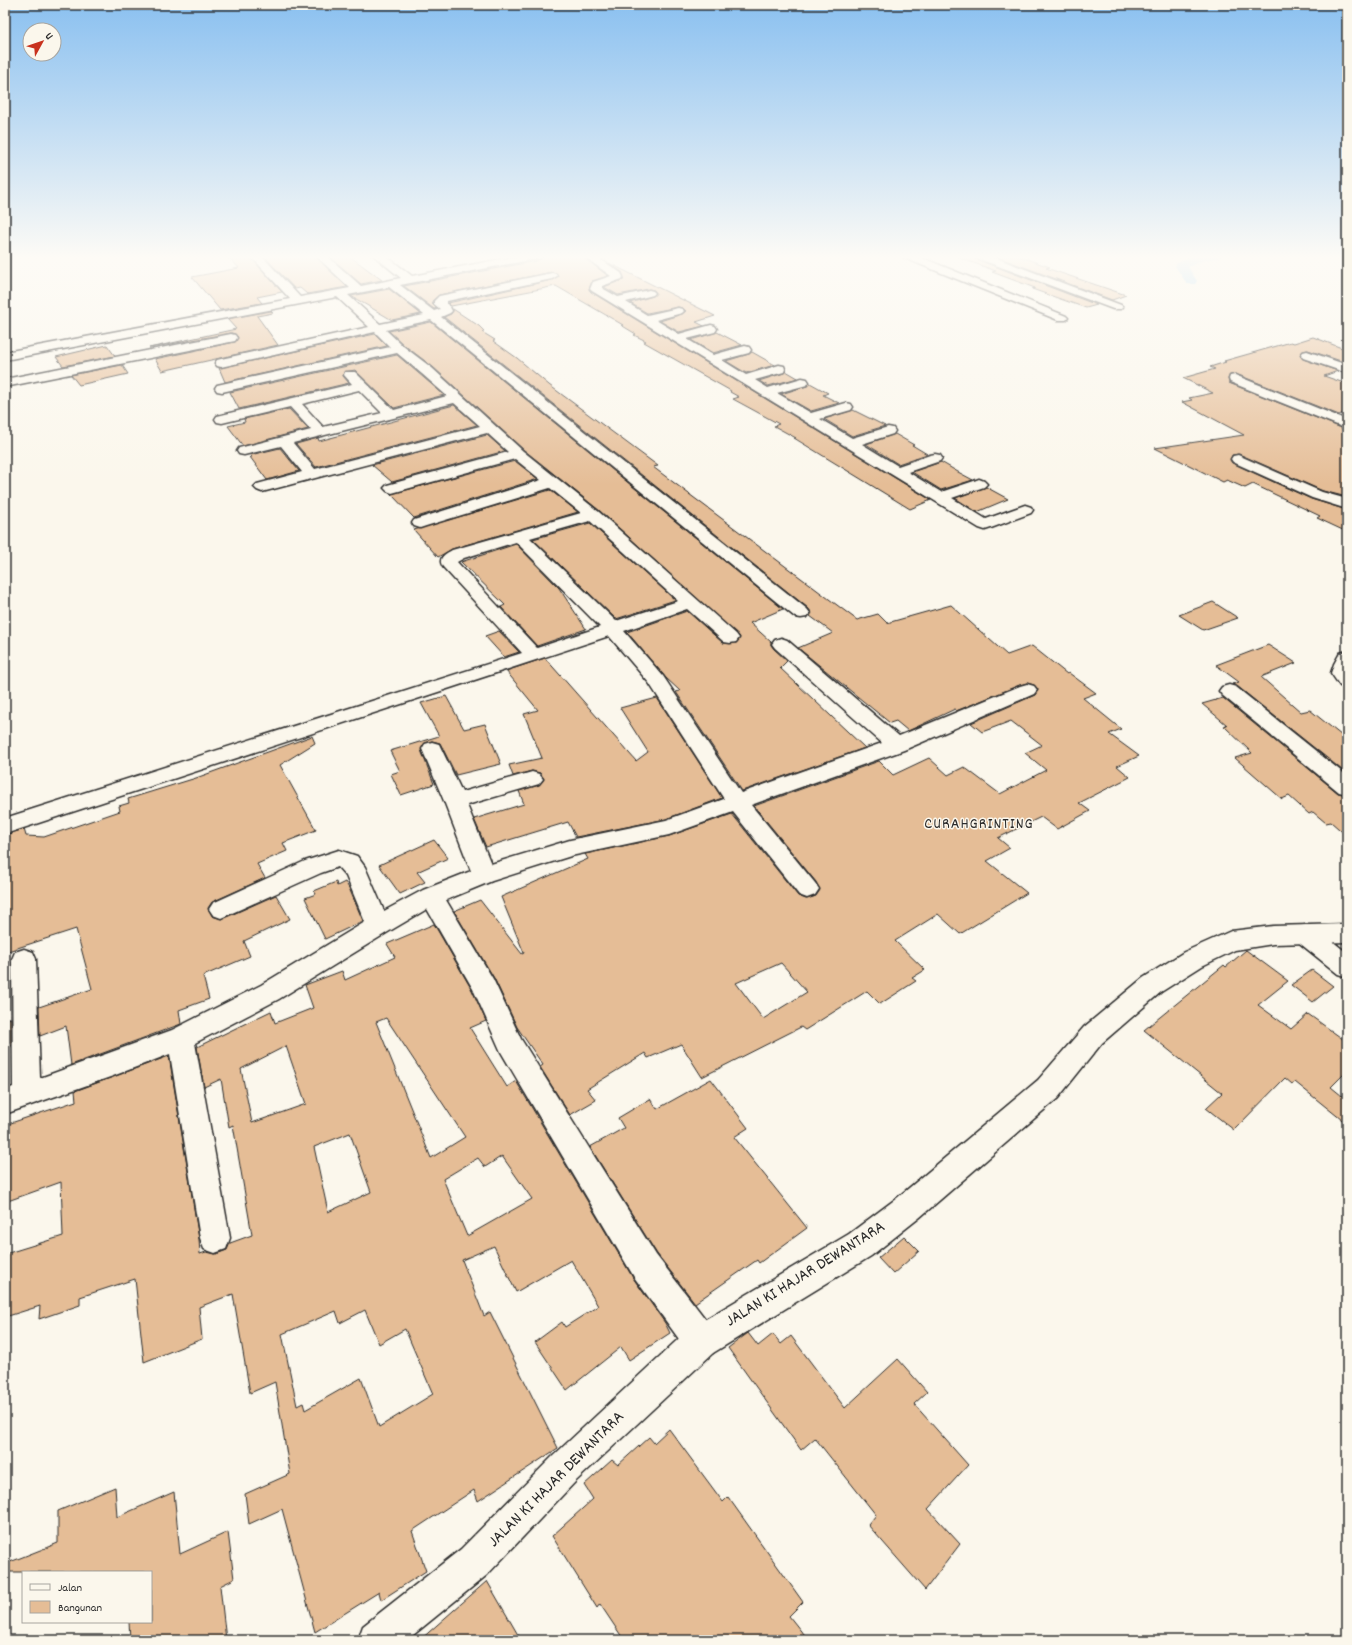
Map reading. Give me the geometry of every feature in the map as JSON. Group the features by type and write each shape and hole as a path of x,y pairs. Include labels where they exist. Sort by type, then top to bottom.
{"street":[{"path":"5,356 126,332"},
{"path":"222,363 365,332"},
{"path":"381,332 398,349 456,398 518,454 593,515 730,638"},
{"path":"453,332 801,613"},
{"path":"667,332 985,525 1026,510"},
{"path":"677,338 701,332"},
{"path":"108,336 119,360"},
{"path":"5,382 231,338"},
{"path":"222,388 398,349"},
{"path":"712,359 745,350"},
{"path":"1307,355 1347,369"},
{"path":"338,363 391,414"},
{"path":"745,379 779,369"},
{"path":"1235,379 1347,425"},
{"path":"767,392 802,382"},
{"path":"222,419 361,386"},
{"path":"244,451 456,398"},
{"path":"293,402 320,432"},
{"path":"810,418 846,407"},
{"path":"262,487 490,428"},
{"path":"851,443 888,431"},
{"path":"284,441 312,474"},
{"path":"392,488 518,454"},
{"path":"897,471 935,458"},
{"path":"1238,459 1317,495 1347,504"},
{"path":"420,523 552,482"},
{"path":"940,498 979,484"},
{"path":"534,655 449,563 449,559 458,554 593,515"},
{"path":"519,536 613,629 656,680 737,803 807,889"},
{"path":"5,826 534,655 691,602"},
{"path":"781,644 897,745"},
{"path":"1347,657 1342,664 1340,673 1347,682"},
{"path":"24,959 16,1098 181,1038 270,992 379,925 431,896 484,875 570,848 669,827 897,745 1027,690"},
{"path":"1229,691 1347,787"},
{"path":"432,749 456,801 484,875"},
{"path":"456,801 532,779"},
{"path":"221,909 313,867 339,858 349,862 357,873 379,925"},
{"path":"431,896 471,960 499,1014 510,1044 645,1266 701,1341"},
{"name":"JALAN KI HAJAR DEWANTARA","path":"377,1640 474,1562 564,1469 701,1341 860,1245 908,1208 1048,1089 1093,1035 1152,985 1193,959 1231,941 1273,935 1347,933"},
{"path":"1306,934 1347,967"},
{"path":"181,1038 215,1238"}],"building":[{"path":"223,332 268,332 278,345 162,371 155,359 235,342 238,337 231,333 149,348"},
{"path":"390,332 443,332 783,609 750,623 771,642 774,649 787,661 780,668 865,748 742,791 676,692 680,691 666,678 627,632 687,611 723,643 736,643 740,637 600,511 524,450 433,367 404,345"},
{"path":"462,332 482,332 495,340 493,341 517,358 549,385 658,466 653,467 857,620 878,614 887,623 951,605 1007,655 1032,646 1067,674 1069,673 1096,693 1083,698 1121,729 1109,734 1139,756 1117,766 1130,777 1079,803 1090,811 1057,829 1041,817 998,838 1010,848 987,861 1027,893 960,934 938,914 895,941 925,970 912,978 916,981 880,1004 867,991 805,1030 801,1027 702,1077 681,1044 648,1058 645,1053 587,1089 596,1100 570,1115 540,1067 543,1065 517,1027 494,978 454,911 480,900 522,954 524,953 501,897 588,859 585,854 669,836 732,814 798,896 806,899 816,896 820,890 816,882 754,806 879,761 893,775 929,758 948,775 964,767 1000,794 1046,770 1025,753 1042,745 1011,721 982,732 971,723 1035,695 1038,690 1034,685 1027,683 1020,685 956,711 955,709 908,731 896,721 890,723 798,648 833,633 810,616 812,613 808,608","holes":["781,963 807,992 763,1019 736,983"]},
{"path":"632,332 656,332 931,500 910,509 794,438 796,438 774,426 779,424 733,399 739,397 644,342 646,341 634,335 636,334"},
{"path":"717,332 742,345 713,353 691,340"},
{"path":"375,334 387,346 225,382 219,368"},
{"path":"1313,337 1347,350 1347,363 1308,350 1303,351 1300,354 1303,359 1338,371 1324,376 1347,384 1347,411 1339,415 1236,374 1230,375 1228,379 1229,383 1347,430 1347,497 1323,491 1239,454 1232,455 1230,460 1232,463 1311,499 1347,510 1347,532 1317,518 1320,516 1253,484 1245,488 1227,480 1223,482 1155,448 1244,435 1182,402 1192,400 1189,398 1213,393 1183,378 1215,369 1210,367 1226,362 1224,361"},
{"path":"107,345 115,356 63,366 56,357"},
{"path":"752,352 775,365 746,373 726,361 749,354"},
{"path":"397,355 444,395 394,408 355,370 344,372 343,376 349,383 239,409 230,392"},
{"path":"122,365 128,374 79,385 71,375"},
{"path":"786,371 798,378 768,386 759,381 784,373"},
{"path":"810,383 828,393 823,395 839,403 811,411 781,394 807,386"},
{"path":"454,405 477,425 316,467 296,444 318,438 319,441"},
{"path":"289,409 308,429 243,446 228,426 245,422 244,419"},
{"path":"853,410 885,426 852,436 824,419"},
{"path":"895,434 927,454 898,464 866,444"},
{"path":"487,435 505,451 392,482 372,465"},
{"path":"280,448 299,471 267,480 250,455"},
{"path":"515,461 538,479 414,518 391,494"},
{"path":"941,462 973,480 941,490 912,472"},
{"path":"986,487 1008,499 977,512 955,498"},
{"path":"550,490 578,512 452,549 438,557 414,530"},
{"path":"590,523 675,600 616,619 533,539"},
{"path":"516,544 559,588 586,629 537,646 501,607 505,605 461,562"},
{"path":"1213,602 1238,618 1203,630 1179,615"},
{"path":"499,631 519,652 504,657 485,636"},
{"path":"1268,645 1296,663 1261,677 1301,712 1310,710 1347,740 1347,774 1237,686 1232,684 1239,682 1216,665"},
{"path":"545,658 636,761 648,752 620,708 657,698 722,798 666,819 576,837 568,822 486,847 474,819 524,804 519,791 539,785 544,779 540,773 532,771 513,776 509,765 542,758 524,714 538,710 506,671"},
{"path":"446,696 464,729 485,724 501,764 456,775 440,743 432,741 425,743 421,750 434,784 401,795 391,774 400,771 390,751 439,736 421,703"},
{"path":"1223,698 1338,793 1347,795 1347,836 1331,822 1326,823 1313,812 1309,814 1289,796 1282,799 1235,758 1252,753 1224,726 1227,725 1202,704"},
{"path":"312,736 315,743 280,765 316,830 283,843 287,851 257,864 265,878 212,902 208,908 212,916 222,919 276,895 290,919 244,941 250,956 203,976 209,999 179,1010 181,1024 71,1065 66,1026 40,1036 39,1007 92,989 76,929 5,952 5,835 24,829 26,836 44,837 120,811 119,806 129,803 128,799 196,778"},
{"path":"434,840 448,858 417,872 425,882 400,894 379,865"},
{"path":"336,882 337,886 345,882 363,921 325,939 305,898 316,894 314,891"},
{"path":"434,924 472,990 486,1021 470,1028 507,1087 516,1081 633,1278 665,1323 670,1333 629,1360 621,1347 567,1390 535,1342 562,1322 565,1327 598,1306 571,1260 516,1292 494,1246 462,1260 484,1316 490,1312 558,1448 478,1501 474,1490 412,1531 426,1571 381,1600 379,1592 315,1632 282,1509 249,1524 245,1494 290,1474 275,1382 250,1393 233,1294 199,1307 202,1339 144,1362 135,1279 80,1297 80,1305 39,1319 40,1306 5,1317 5,1254 63,1236 61,1182 5,1202 5,1125 76,1101 75,1091 169,1056 199,1239 200,1254 206,1252 216,1254 227,1250 230,1243 252,1235 233,1125 229,1127 221,1079 204,1087 197,1047 271,1011 275,1023 313,1008 305,985 342,971 345,980 395,957 387,944","holes":["386,1018 465,1137 431,1158 376,1022","286,1046 306,1104 252,1123 241,1069","350,1133 371,1192 328,1212 314,1147","502,1156 532,1199 467,1236 443,1179 478,1158 485,1167","365,1310 379,1344 405,1329 433,1394 379,1427 361,1378 305,1410 303,1403 297,1406 282,1334 336,1311 340,1323"]},
{"path":"1246,950 1288,981 1258,1005 1291,1029 1308,1014 1347,1042 1347,1071 1331,1087 1347,1100 1347,1124 1295,1082 1292,1084 1285,1078 1234,1130 1206,1108 1222,1093 1144,1030 1224,965 1226,967"},
{"path":"1312,970 1333,986 1313,1002 1291,985"},
{"path":"11,1018 11,1046 5,1048 5,1020"},
{"path":"711,1079 748,1128 734,1137 807,1228 759,1263 757,1260 695,1303 657,1254 590,1147 624,1128 618,1118 650,1099 657,1109"},
{"path":"904,1236 919,1251 893,1274 878,1258"},
{"path":"748,1333 758,1346 773,1334 781,1344 791,1336 845,1408 898,1359 927,1392 914,1404 968,1465 928,1509 960,1544 925,1590 868,1525 876,1515 815,1438 801,1450 728,1348"},
{"path":"669,1429 723,1502 728,1497 803,1602 789,1616 808,1640 624,1640 600,1604 597,1608 552,1536 593,1499 584,1485 612,1460 618,1465 649,1437 654,1443"},
{"path":"115,1487 117,1517 174,1492 180,1554 228,1532 234,1579 220,1586 226,1640 130,1640 129,1623 152,1623 152,1571 5,1572 5,1564 58,1543 58,1511"},
{"path":"487,1581 521,1640 420,1640"}],"district":[{"name":"CURAHGRINTING","path":"979,824"}]}
